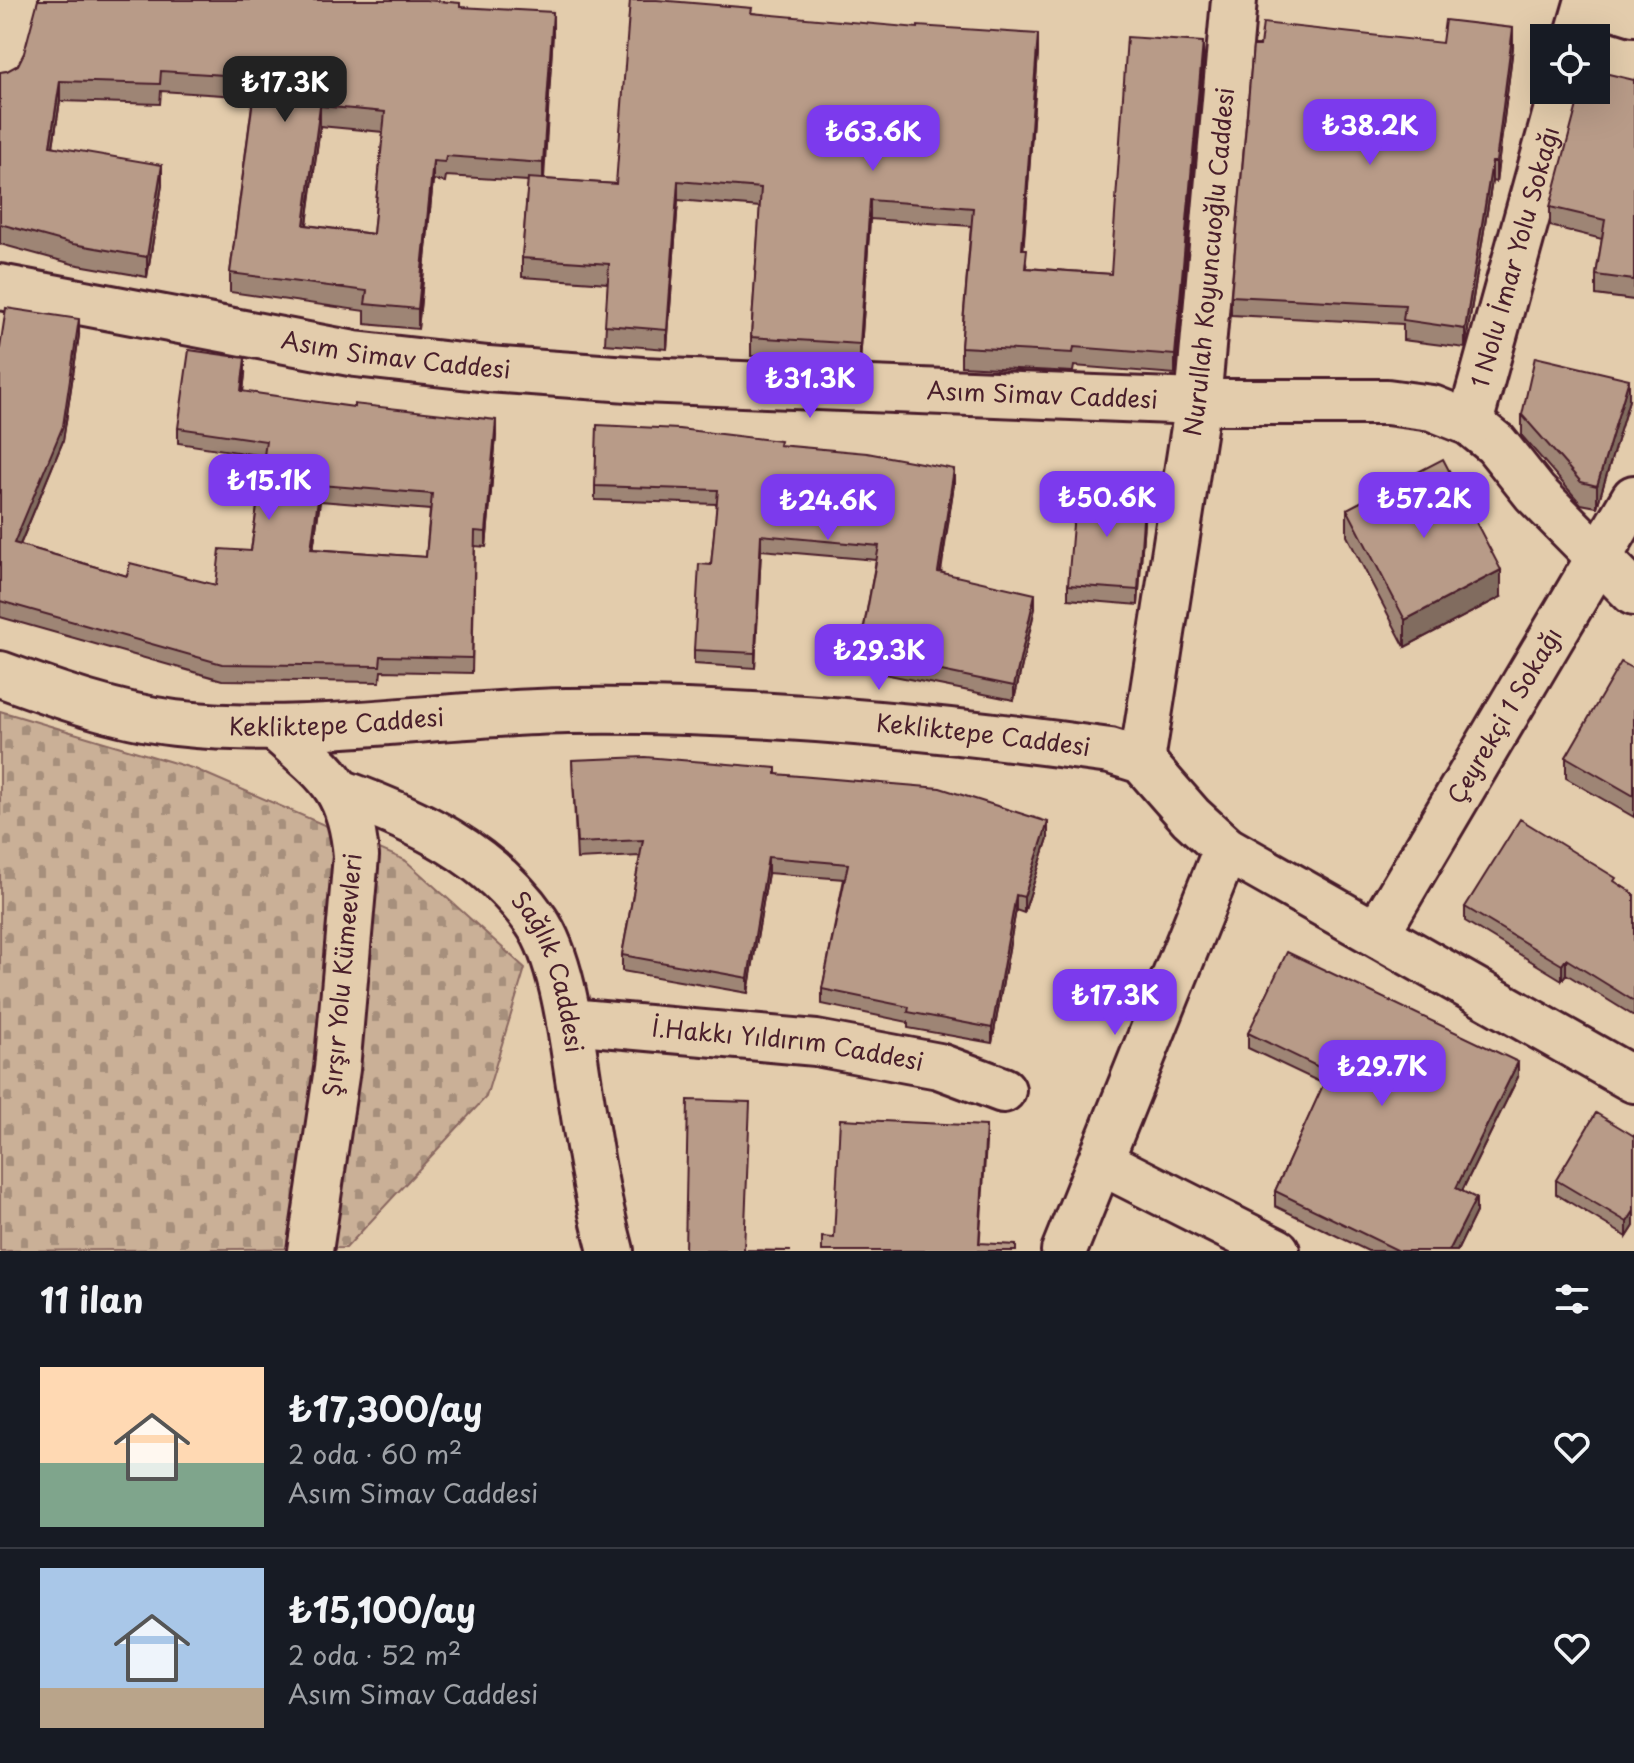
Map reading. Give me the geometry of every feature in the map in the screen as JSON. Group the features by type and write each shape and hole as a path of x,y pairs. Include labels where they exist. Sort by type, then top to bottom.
{"street":[{"path":"0,67 15,0"},
{"name":"Nurullah Koyuncuoğlu Caddesi","path":"1142,761 1198,402 1234,0"},
{"path":"1582,24 1590,0 1634,13"},
{"name":"1 Nolu İmar Yolu Sokağı","path":"1470,423 1558,104"},
{"name":"Asım Simav Caddesi","path":"0,287 355,354 488,369 642,380 1198,402 1387,402 1432,408 1470,423 1496,444 1598,560 1634,593"},
{"name":"Çeyrekçi 1 Sokağı","path":"1377,933 1634,498"},
{"name":"Kekliktepe Caddesi","path":"0,674 41,689 171,723 275,728 564,711 734,714 1076,746 1110,751 1142,761"},
{"path":"275,728 343,793"},
{"path":"1142,761 1191,817 1226,849 1634,1080"},
{"name":"Sağlık Caddesi","path":"343,793 413,819 453,842 508,885 539,923 561,984 611,1251"},
{"name":"Şırşır Yolu Kümeevleri","path":"310,1251 337,1069 354,887 353,823 343,793"},
{"path":"1064,1251 1226,849"},
{"name":"İ.Hakkı Yıldırım Caddesi","path":"569,1021 816,1043 939,1066 1003,1090"},
{"path":"1101,1162 1277,1251"}],"green space":[{"path":"0,711 195,769 405,860 525,968 486,1097 346,1248 0,1251"}],"building":[{"path":"38,0 426,0 460,3 460,7 553,12 543,163 446,156 445,162 433,161 418,309 365,304 367,291 230,273 256,77 161,71 160,84 60,81 50,146 162,165 147,257 73,244 0,224 0,72 18,65","holes":["320,106 385,112 373,234 304,225"]},
{"path":"630,0 752,8 751,13 918,28 1038,34 1022,249 1027,249 1025,268 1111,274 1127,37 1203,42 1175,355 1074,347 1073,353 961,347 973,208 870,200 860,344 751,337 761,188 678,181 667,330 605,325 609,264 522,258 528,178 616,184"},
{"path":"1445,20 1513,28 1496,162 1492,162 1465,329 1403,320 1405,305 1231,296 1253,46 1260,46 1263,23 1442,43"},
{"path":"1610,74 1634,80 1634,280 1596,275 1605,220 1550,207 1577,104 1610,104"},
{"path":"6,308 79,319 63,426 14,543 127,576 130,563 216,585 220,549 251,551 266,441 178,428 189,350 245,358 241,391 354,407 354,404 496,420 486,532 475,531 472,658 381,656 380,666 222,664 0,601 0,348","holes":["320,485 432,494 426,557 311,549"]},
{"path":"1535,357 1629,379 1597,486 1581,482 1522,415"},
{"path":"597,425 679,429 780,441 779,445 867,453 954,469 938,572 1035,594 1014,686 859,654 879,546 761,535 755,653 694,650 699,564 711,565 718,490 595,486"},
{"path":"1443,459 1501,570 1405,620 1347,509"},
{"path":"1076,488 1145,492 1138,590 1068,585"},
{"path":"1621,662 1634,669 1634,796 1566,757"},
{"path":"645,757 776,768 776,774 940,788 1048,822 1024,897 1016,895 992,1028 908,1012 909,1007 822,989 848,864 768,857 748,978 622,955 643,840 577,843 572,760"},
{"path":"1520,819 1616,878 1614,881 1634,894 1634,1001 1566,959 1562,965 1465,907"},
{"path":"1287,952 1518,1062 1456,1188 1476,1198 1449,1251 1399,1251 1275,1191 1329,1072 1248,1033"},
{"path":"688,1100 750,1102 744,1250 791,1251 685,1251"},
{"path":"1596,1113 1634,1136 1634,1211 1627,1222 1556,1180"},
{"path":"840,1119 986,1126 979,1243 1016,1245 1016,1251 822,1251 822,1237 834,1238"}]}
